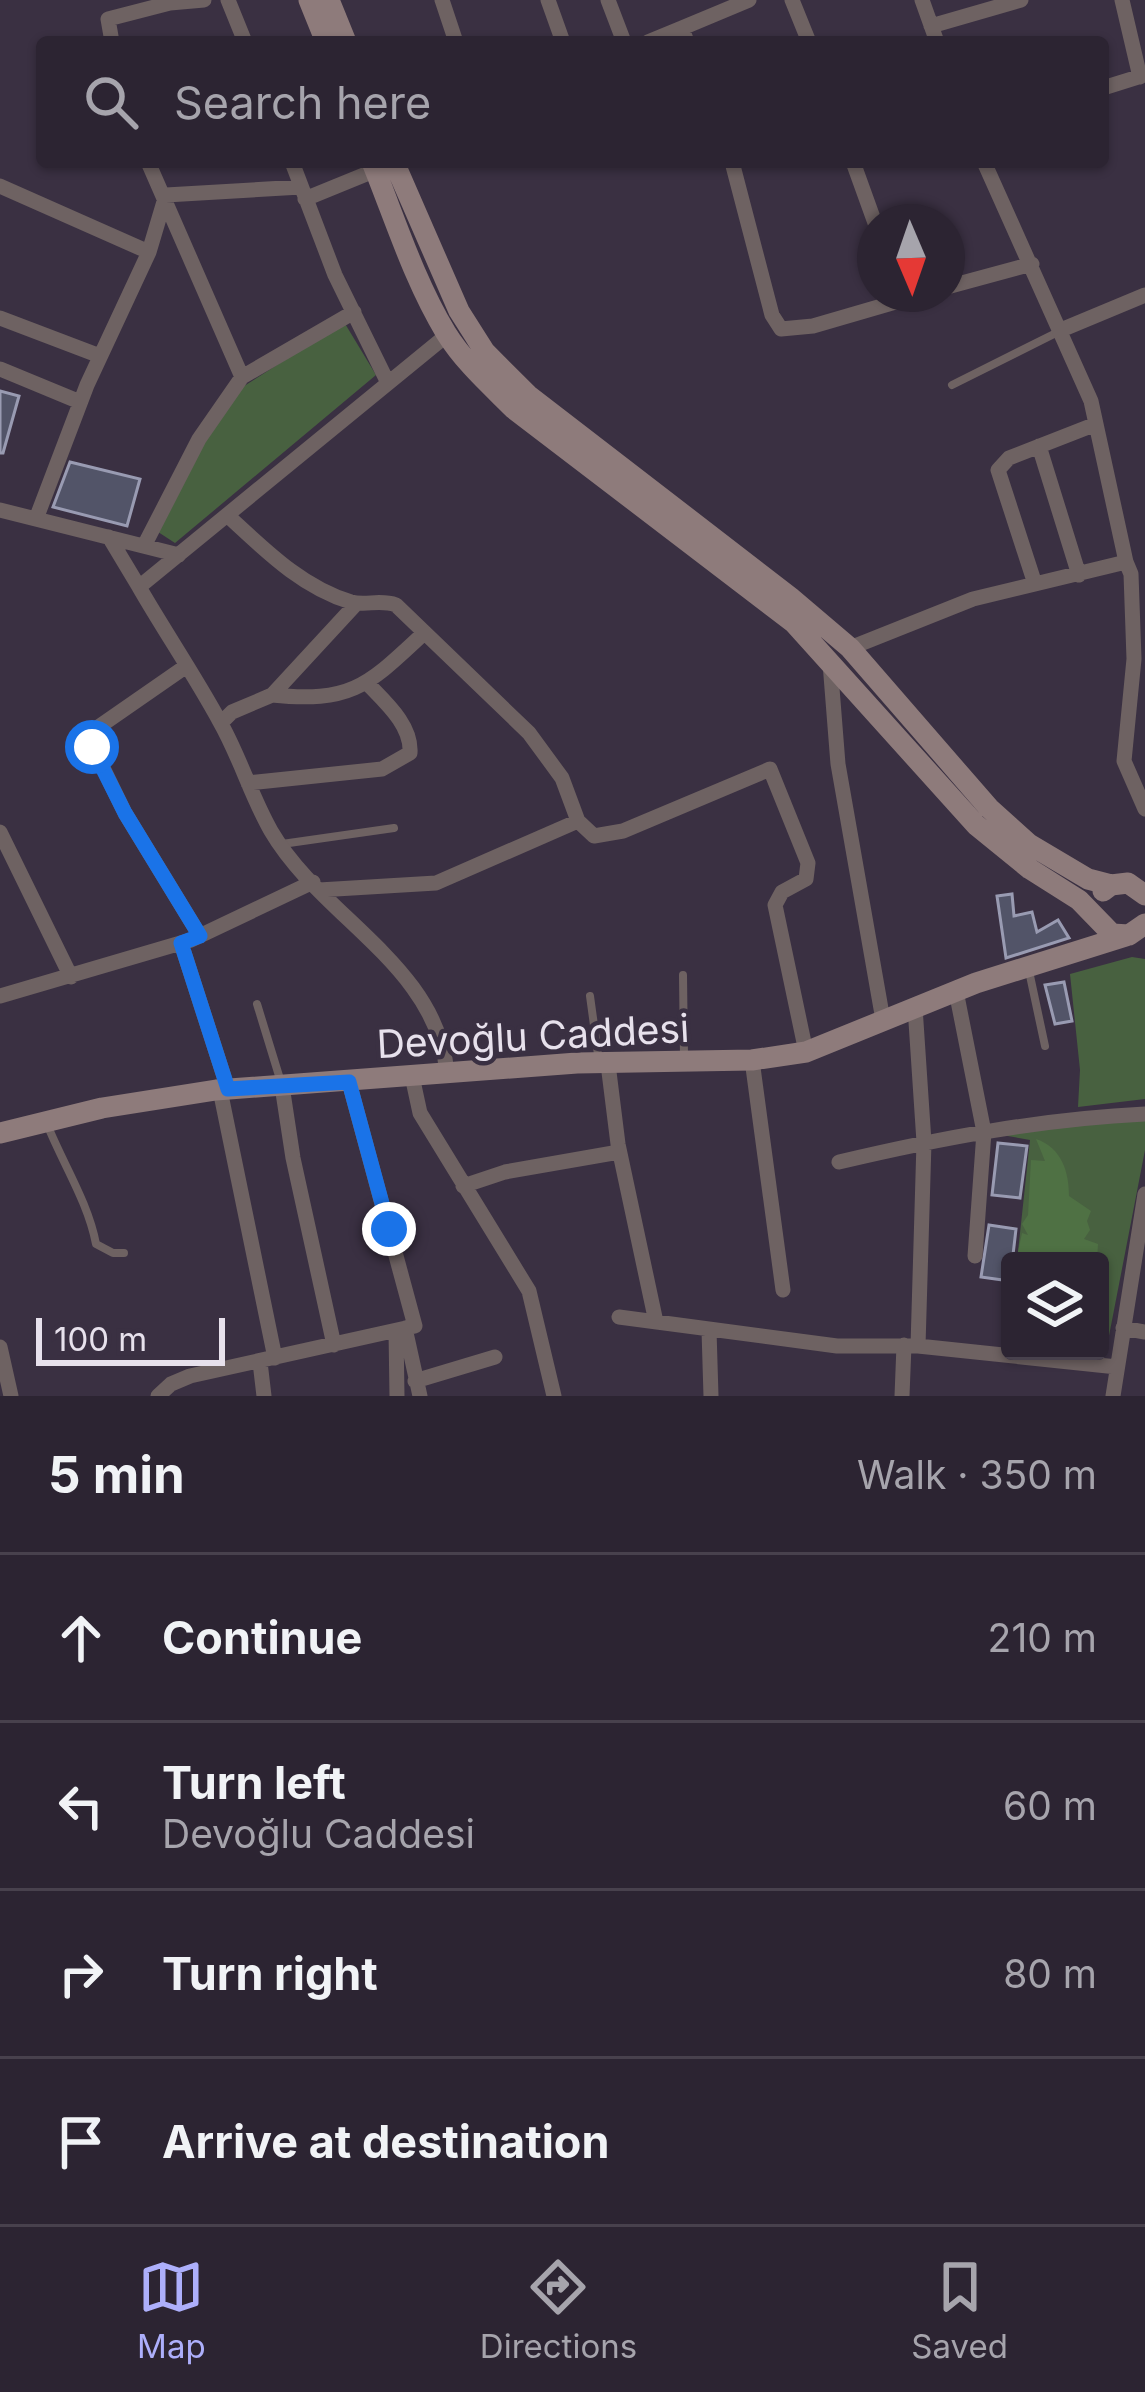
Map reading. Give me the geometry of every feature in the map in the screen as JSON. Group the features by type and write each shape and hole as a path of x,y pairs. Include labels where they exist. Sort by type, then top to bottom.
{"street":[{"path":"111,36 108,19 170,3 204,0"},
{"path":"228,0 243,36"},
{"path":"309,0 324,36"},
{"path":"328,0 343,36"},
{"path":"442,0 454,36"},
{"path":"548,0 560,36"},
{"path":"608,0 622,36"},
{"path":"685,35 748,0"},
{"path":"792,0 807,36"},
{"path":"922,0 934,34 1021,0"},
{"path":"1109,86 1143,76 1122,0"},
{"path":"151,168 242,377"},
{"path":"294,168 353,312 388,383"},
{"path":"166,195 303,193 373,168"},
{"path":"382,168 421,284 447,335 478,374 514,409 794,623 976,825 1112,934 1139,931"},
{"path":"383,168 484,352 528,395 850,648 989,808 1029,844 1088,879 1111,885 1128,883 1145,893"},
{"path":"734,168 772,315 781,329 813,326 857,311"},
{"path":"856,168 868,204"},
{"path":"987,168 1091,400 1131,574 1134,659 1124,760 1145,809"},
{"path":"0,186 149,252"},
{"path":"36,519 80,402 149,252 166,195"},
{"path":"965,282 1032,264"},
{"path":"1061,330 1145,295"},
{"path":"144,546 200,439 242,377 353,312"},
{"path":"0,318 100,356"},
{"path":"139,587 447,335"},
{"path":"0,370 80,402"},
{"path":"1036,584 998,470 1009,458 1096,424"},
{"path":"1039,446 1079,575"},
{"path":"0,510 179,555"},
{"path":"227,515 284,566 324,591 356,604 382,599 396,605 529,733 562,778 578,821 594,836 607,836 770,770 808,863 806,878 782,892 775,905 806,1052"},
{"path":"109,537 221,723 280,844 390,961 436,1022 444,1042 447,1073"},
{"path":"850,648 973,599 1126,562"},
{"path":"272,695 356,604"},
{"path":"221,723 232,712 272,695 337,696 367,683 424,633"},
{"path":"830,660 838,764 883,1020"},
{"path":"185,667 87,734 125,813 200,936"},
{"path":"248,783 382,770 400,762 410,753 411,741 397,716 367,683"},
{"path":"0,996 181,943 316,886 436,883 578,821"},
{"path":"0,832 71,977"},
{"path":"1056,958 1086,938 1097,918 1098,897 1111,885"},
{"name":"Devoğlu Caddesi","path":"0,1133 102,1108 224,1090 604,1064 752,1060 806,1052 956,991 1139,931"},
{"path":"181,943 224,1090 268,1360 264,1396"},
{"path":"956,991 984,1132 975,1256"},
{"path":"902,1396 911,1345 924,1142 915,1007"},
{"path":"752,1060 783,1290"},
{"path":"604,1064 656,1322"},
{"path":"412,1076 419,1113 529,1291 554,1396"},
{"path":"158,1396 190,1376 415,1326 349,1082"},
{"path":"282,1087 334,1345"},
{"path":"839,1162 1068,1117 1145,1114"},
{"path":"463,1186 505,1172 620,1152"},
{"path":"1113,1396 1144,1204"},
{"path":"619,1317 837,1346 911,1345 1117,1367"},
{"path":"1123,1328 1145,1332"},
{"path":"400,1329 417,1388 495,1357"},
{"path":"397,1396 400,1329"},
{"path":"710,1330 711,1396"},
{"path":"0,1347 11,1396"}],"lane":[{"path":"952,385 1061,330"},
{"path":"280,844 394,828"},
{"path":"1028,966 1046,1046"},
{"path":"682,975 684,1063"},
{"path":"590,996 604,1064"},
{"path":"256,1004 282,1087"},
{"path":"46,1121 88,1210 96,1244 124,1253"}],"green space":[{"path":"344,322 376,375 175,543 155,530 208,434 241,388"},
{"path":"1132,957 1145,959 1145,1099 1078,1107 1080,1070 1070,974"},
{"path":"1145,1116 1145,1150 1109,1336 1109,1252 1018,1252 1030,1140 1002,1135"},
{"path":"1036,1139 1052,1148 1062,1162 1069,1196 1091,1211 1090,1230 1084,1239 1098,1244 1098,1252 1018,1252 1022,1233 1028,1235 1022,1224 1028,1215 1031,1160 1045,1161"}],"building":[{"path":"0,391 19,396 3,453 0,453"},
{"path":"70,462 140,479 127,526 53,507"},
{"path":"1012,894 1014,916 1032,912 1037,932 1058,920 1069,938 1006,958 997,896"},
{"path":"1064,982 1072,1021 1055,1024 1045,985"},
{"path":"998,1143 1027,1146 1020,1198 992,1195"},
{"path":"989,1225 1016,1229 1013,1252 1001,1252 1001,1280 981,1277"}],"route":[{"path":"92,747 125,813 200,936 181,943 228,1089 349,1082 389,1229"}]}
